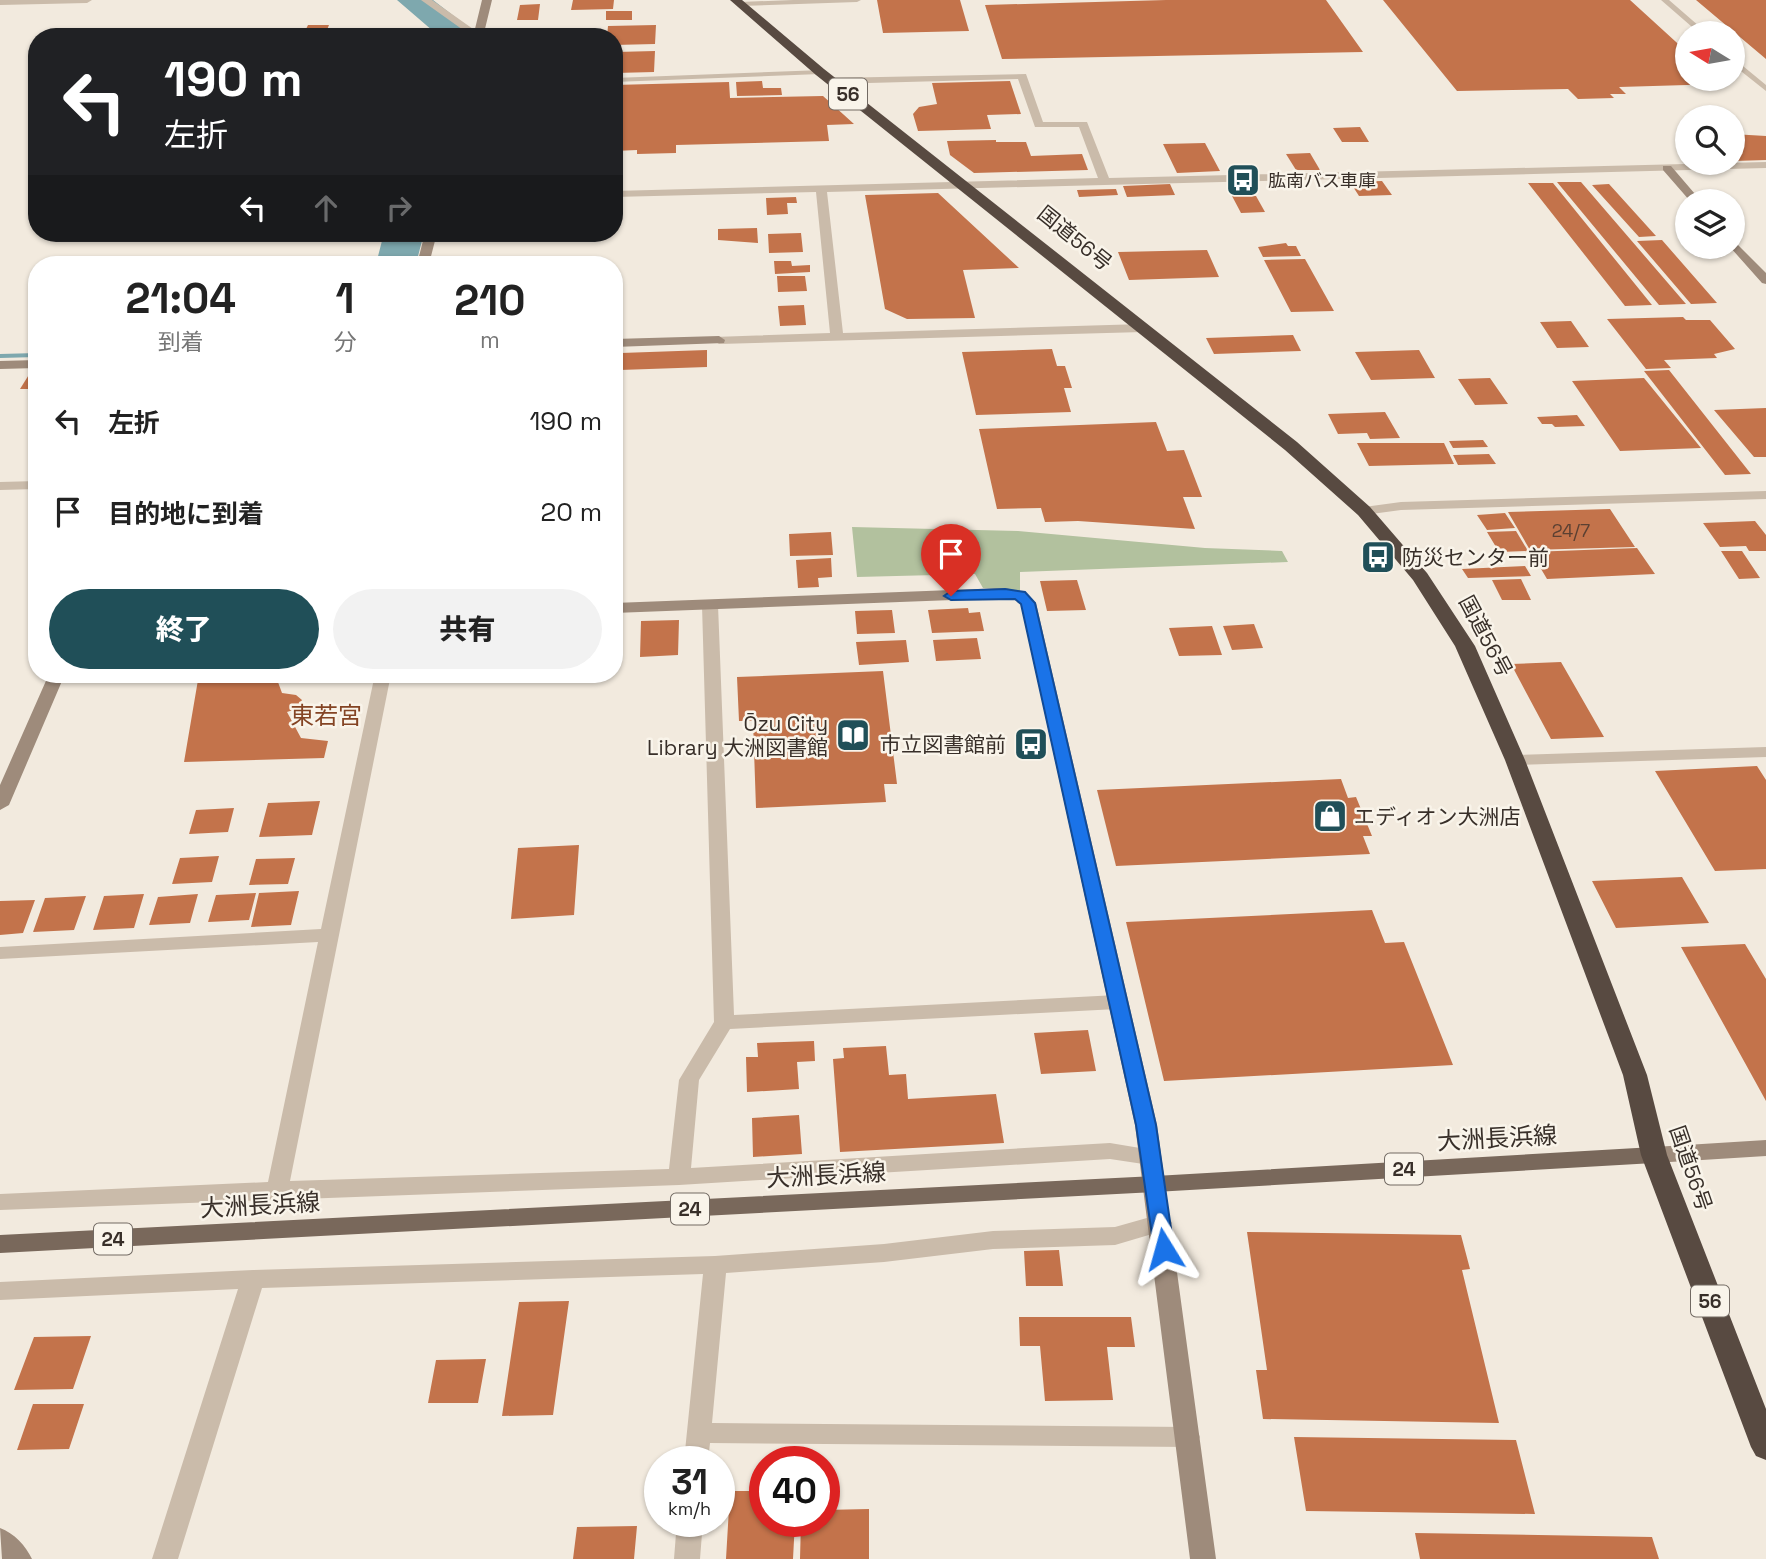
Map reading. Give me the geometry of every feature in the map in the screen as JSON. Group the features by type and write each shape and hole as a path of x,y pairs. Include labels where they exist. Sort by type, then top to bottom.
{"highway":[{"name":"国道56号","path":"738,2 820,72 1291,446 1364,511 1420,578 1465,646 1515,760 1635,1075 1654,1155 1766,1447"}],"main road":[{"name":"大洲長浜線","path":"0,1244 1155,1184 1654,1155"}],"street":[{"path":"0,2 87,0"},
{"path":"426,0 466,28"},
{"path":"480,28 487,0"},
{"path":"831,80 1023,76 1039,125 1083,124 1105,182"},
{"path":"623,194 1766,165"},
{"path":"1667,168 1685,189"},
{"path":"821,189 837,337"},
{"path":"1745,257 1766,280"},
{"path":"623,343 1143,328"},
{"path":"0,365 28,364"},
{"path":"0,486 28,485"},
{"path":"1364,511 1401,506 1766,495"},
{"path":"623,608 1005,593 1020,595 1028,603 1146,1125 1161,1223 1203,1559"},
{"path":"678,1177 689,1080 724,1022 710,605"},
{"path":"0,805 53,683"},
{"path":"277,1190 381,683"},
{"path":"1515,760 1766,752"},
{"path":"0,953 330,934"},
{"path":"724,1022 1117,1002"},
{"path":"1654,1155 1766,1148"},
{"path":"0,1202 678,1177 1110,1151 1150,1157"},
{"path":"0,1291 253,1279 715,1265 884,1253 993,1240 1115,1236 1161,1223"},
{"path":"698,1446 715,1265"},
{"path":"166,1559 253,1279"},
{"path":"699,1433 1188,1437"},
{"path":"687,1559 689,1537"},
{"path":"0,1539 19,1559"}],"lane":[{"path":"738,2 857,0"},
{"path":"1665,0 1689,21"},
{"path":"1745,70 1766,89"},
{"path":"623,80 820,72"}],"green space":[{"path":"852,527 1018,531 1205,548 1282,551 1288,562 1020,572 1020,591 983,588 975,574 857,577"}],"building":[{"path":"573,0 614,0 613,9 571,10"},
{"path":"877,0 960,0 969,31 883,33"},
{"path":"1166,0 1326,0 1363,52 1002,59 985,5"},
{"path":"1383,0 1630,0 1675,41 1675,85 1619,87 1626,94 1610,94 1614,98 1578,99 1568,89 1457,91"},
{"path":"1696,0 1766,0 1766,59 1745,41 1745,21 1721,21"},
{"path":"540,4 538,20 517,20 520,5"},
{"path":"606,11 632,11 632,20 606,20"},
{"path":"308,25 329,25 328,28 306,28"},
{"path":"656,25 655,44 623,45 623,28 608,26"},
{"path":"655,51 654,72 623,73 623,52"},
{"path":"762,81 763,88 781,88 782,95 737,96 736,82"},
{"path":"1010,81 1021,114 987,115 991,129 918,131 913,114 919,107 937,104 932,83"},
{"path":"729,82 730,98 823,96 854,124 827,125 829,141 676,145 676,153 637,154 637,150 623,151 623,85"},
{"path":"1360,127 1369,142 1342,142 1333,128"},
{"path":"1745,135 1766,136 1766,160 1745,161"},
{"path":"947,141 1026,142 1031,156 1082,154 1088,170 974,173 950,155"},
{"path":"1205,143 1220,171 1177,173 1163,144"},
{"path":"1310,153 1320,170 1296,170 1286,154"},
{"path":"1382,181 1392,195 1359,196 1350,182"},
{"path":"1557,182 1581,182 1686,304 1659,305"},
{"path":"1528,183 1553,183 1652,305 1625,306"},
{"path":"1170,184 1175,195 1127,197 1123,186"},
{"path":"1609,184 1656,236 1639,237 1592,185"},
{"path":"1116,189 1118,195 1079,197 1077,190"},
{"path":"938,193 1019,268 963,270 975,318 907,319 885,309 865,195"},
{"path":"1232,196 1256,196 1265,212 1241,213"},
{"path":"796,197 797,203 787,203 788,214 767,215 766,198"},
{"path":"757,228 758,243 718,240 718,229"},
{"path":"801,233 803,252 769,253 768,234"},
{"path":"1662,240 1675,255 1675,259 1679,259 1717,303 1691,304 1637,241"},
{"path":"1286,243 1288,246 1296,246 1301,256 1263,257 1258,247"},
{"path":"1207,250 1219,277 1129,280 1118,252"},
{"path":"1305,259 1334,311 1291,312 1264,260"},
{"path":"774,261 791,261 792,266 810,265 810,272 775,274"},
{"path":"777,276 805,276 807,291 778,292"},
{"path":"804,305 806,325 780,326 778,306"},
{"path":"1683,317 1686,320 1710,320 1735,349 1714,354 1717,358 1664,360 1671,368 1646,369 1607,319"},
{"path":"1571,321 1589,347 1557,348 1540,322"},
{"path":"1293,335 1301,351 1214,354 1206,338"},
{"path":"1052,349 1057,366 1065,366 1072,388 1064,388 1071,412 976,415 962,352"},
{"path":"707,350 707,367 623,370 623,353"},
{"path":"1419,350 1435,378 1371,380 1355,352"},
{"path":"1669,370 1751,474 1725,475 1644,371"},
{"path":"28,376 28,389 20,389"},
{"path":"1490,378 1508,404 1475,405 1458,379"},
{"path":"1644,378 1701,448 1620,451 1572,381"},
{"path":"1766,408 1766,457 1754,457 1714,410"},
{"path":"1385,412 1400,438 1370,439 1367,433 1338,434 1328,414"},
{"path":"1577,415 1585,426 1555,427 1552,424 1542,424 1537,417"},
{"path":"1156,422 1167,451 1184,450 1202,497 1183,497 1195,529 1078,521 1045,522 1041,508 997,509 979,429"},
{"path":"1483,440 1488,447 1453,448 1449,441"},
{"path":"1357,443 1444,443 1454,464 1369,466"},
{"path":"1489,454 1496,464 1458,465 1453,455"},
{"path":"1610,509 1635,547 1530,550 1508,512"},
{"path":"1505,513 1515,528 1487,530 1477,515"},
{"path":"1755,521 1766,535 1766,551 1749,551 1746,546 1720,547 1703,523"},
{"path":"1516,531 1528,551 1499,552 1487,532"},
{"path":"831,532 833,555 790,556 789,534"},
{"path":"1637,548 1655,574 1547,579 1531,552"},
{"path":"1721,551 1742,551 1760,578 1739,579"},
{"path":"831,558 832,577 818,578 819,587 798,588 796,560"},
{"path":"1525,566 1531,576 1468,578 1462,569"},
{"path":"1521,579 1531,600 1502,600 1492,580"},
{"path":"1077,580 1086,610 1047,611 1040,581"},
{"path":"968,608 969,613 980,612 984,631 932,633 928,610"},
{"path":"892,610 895,633 857,634 855,611"},
{"path":"679,620 678,655 640,657 641,621"},
{"path":"1254,624 1263,648 1232,650 1223,626"},
{"path":"1212,626 1222,655 1179,656 1169,628"},
{"path":"977,638 981,659 936,661 933,640"},
{"path":"906,640 909,662 859,665 856,642"},
{"path":"1561,662 1604,737 1551,739 1511,664"},
{"path":"883,671 897,784 884,784 886,802 756,808 753,721 739,721 737,677"},
{"path":"197,683 278,683 282,693 296,695 302,700 296,709 287,712 301,738 328,741 324,758 184,762"},
{"path":"1757,766 1766,780 1766,869 1715,871 1655,771"},
{"path":"1341,779 1348,798 1356,797 1372,836 1363,836 1370,854 1116,866 1097,790"},
{"path":"320,801 312,835 259,837 268,803"},
{"path":"234,808 228,832 189,834 196,810"},
{"path":"579,845 574,915 511,919 518,848"},
{"path":"219,856 212,882 172,884 180,858"},
{"path":"295,858 288,884 249,885 256,859"},
{"path":"1682,877 1709,923 1616,928 1592,881"},
{"path":"299,891 291,925 251,927 259,893"},
{"path":"256,893 249,920 208,922 216,895"},
{"path":"144,894 134,928 93,930 104,896"},
{"path":"198,894 190,923 149,925 158,897"},
{"path":"86,896 74,930 33,932 45,898"},
{"path":"35,900 23,933 0,935 0,901"},
{"path":"1372,910 1385,943 1404,942 1453,1065 1164,1081 1126,922"},
{"path":"1745,944 1766,979 1766,1101 1681,947"},
{"path":"1088,1030 1096,1071 1041,1074 1034,1033"},
{"path":"814,1041 815,1061 797,1062 799,1089 747,1092 746,1057 758,1057 757,1043"},
{"path":"886,1046 889,1075 906,1074 908,1099 996,1094 1004,1143 840,1152 833,1059 844,1058 843,1048"},
{"path":"799,1115 802,1154 753,1157 752,1118"},
{"path":"1247,1232 1461,1235 1470,1269 1462,1270 1499,1423 1263,1419 1256,1370 1267,1370"},
{"path":"1059,1250 1063,1286 1026,1286 1024,1251"},
{"path":"569,1301 553,1415 502,1416 519,1302"},
{"path":"1019,1317 1131,1317 1135,1347 1107,1347 1113,1400 1045,1401 1040,1346 1020,1346"},
{"path":"91,1336 73,1389 14,1390 34,1337"},
{"path":"486,1359 478,1403 428,1403 436,1360"},
{"path":"33,1404 84,1404 69,1449 17,1450"},
{"path":"1294,1437 1516,1440 1535,1514 1306,1511"},
{"path":"735,1491 749,1491 749,1537 794,1537 793,1559 726,1559 727,1537 735,1537"},
{"path":"869,1509 869,1559 800,1559 801,1537 840,1537 840,1510"},
{"path":"637,1526 634,1559 573,1559 577,1527"},
{"path":"1415,1533 1652,1537 1659,1559 1420,1559"}],"waterway":[{"path":"413,0 449,28"},
{"path":"398,256 402,242"},
{"path":"0,356 28,355"}],"place":[{"name":"肱南バス車庫","path":"1243,180"},
{"name":"防災センター前","path":"1378,557"},
{"name":"Ōzu City Library 大洲図書館","path":"853,735"},
{"name":"市立図書館前","path":"1031,744"},
{"name":"エディオン大洲店","path":"1330,816"}],"district":[{"name":"東若宮","path":"326,715"}],"route":[{"path":"951,596 1005,593 1020,595 1028,603 1146,1125 1164,1249"}]}
